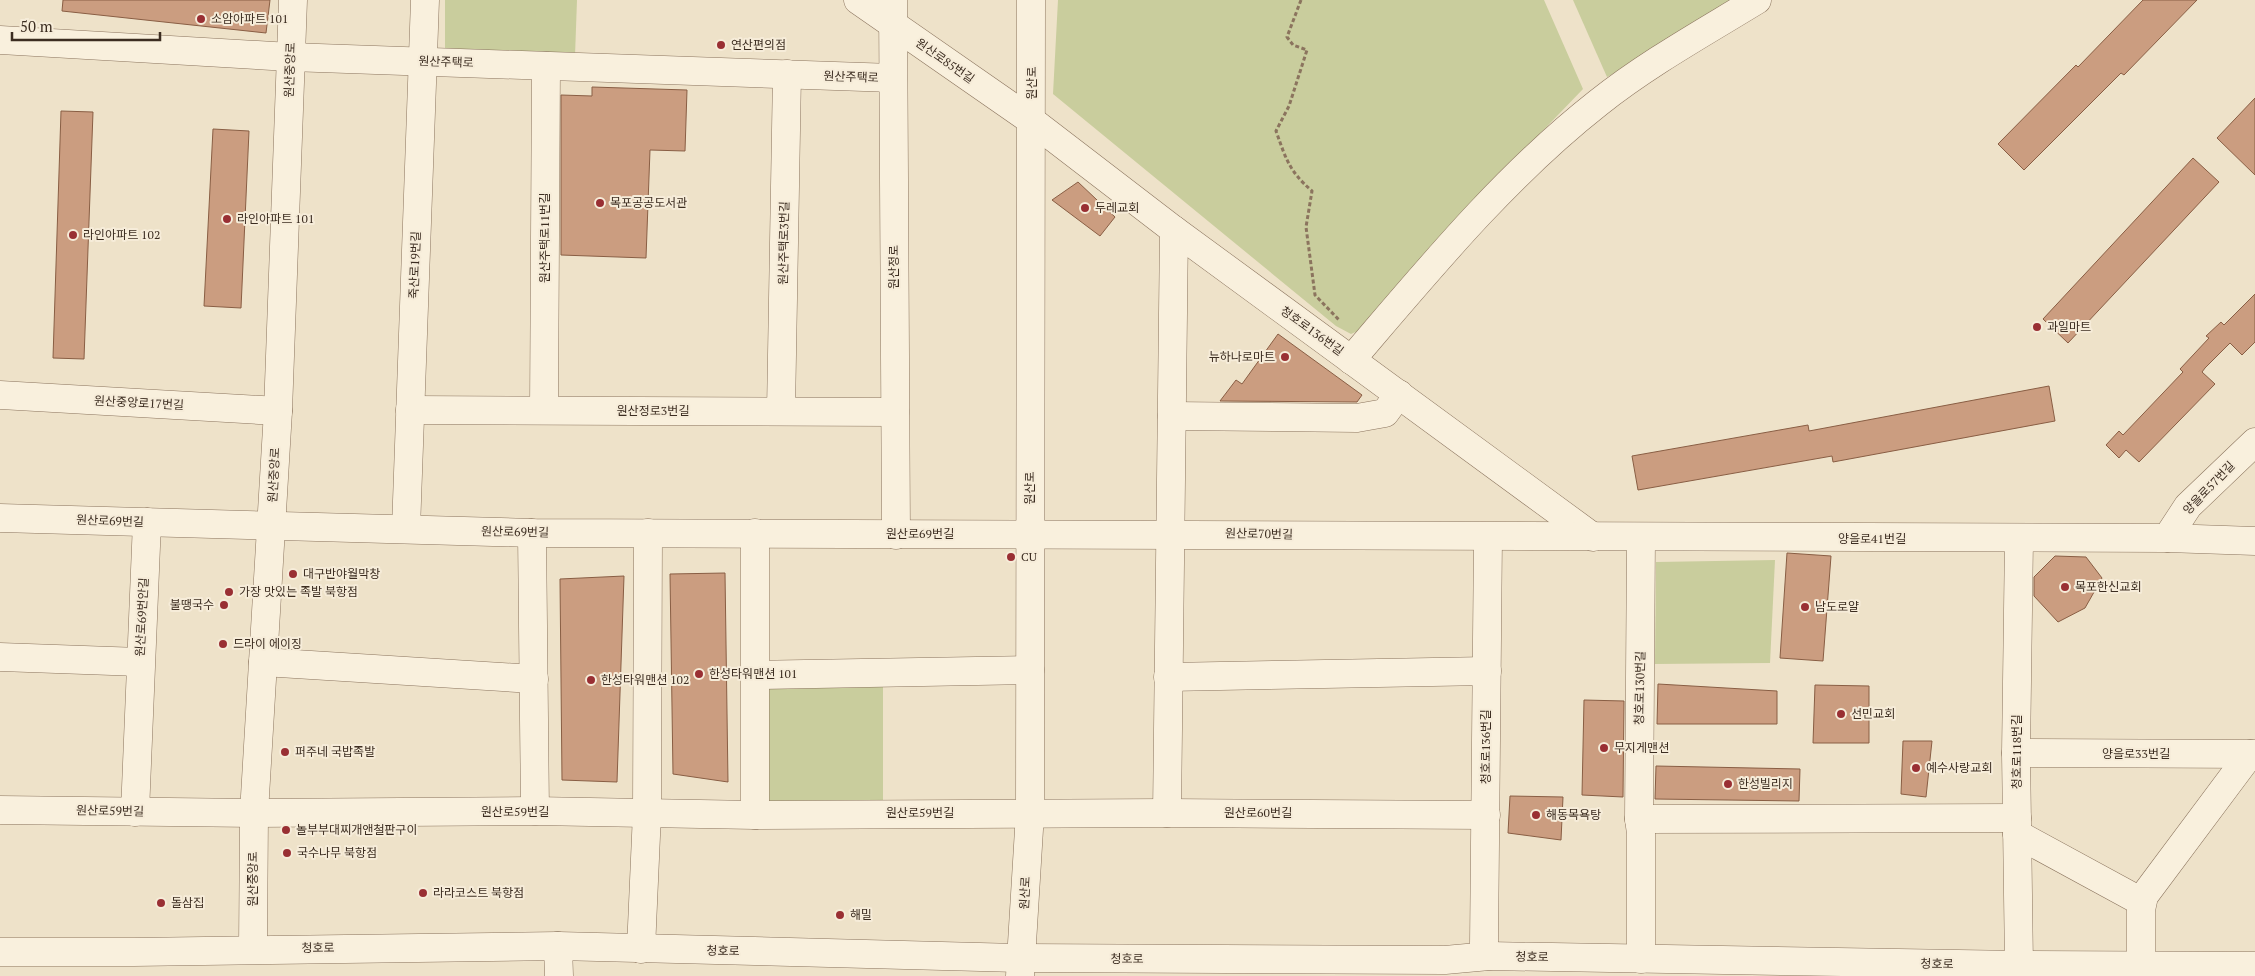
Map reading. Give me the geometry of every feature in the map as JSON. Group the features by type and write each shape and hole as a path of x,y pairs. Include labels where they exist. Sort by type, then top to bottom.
{"street":[{"name":"원산중앙로","path":"253,949 254,813 278,411 293,0"},
{"name":"죽산로19번길","path":"406,529 425,0"},
{"name":"원산로85번길","path":"858,0 893,12 922,45 1032,121"},
{"name":"원산로","path":"1021,967 1030,813 1032,0"},
{"path":"1347,357 1466,229 1562,132 1620,86 1756,0"},
{"name":"원산정로","path":"893,12 896,535"},
{"name":"원산주택로","path":"0,40 290,57 893,78"},
{"path":"893,78 922,45"},
{"name":"원산주택로11번길","path":"544,410 546,66"},
{"name":"원산주택로3번길","path":"781,411 787,74"},
{"name":"청호로136번길","path":"1032,121 1174,230 1593,537"},
{"path":"1167,812 1174,230"},
{"path":"1172,416 1357,418 1384,413 1399,394"},
{"name":"원산중앙로17번길","path":"0,395 278,411"},
{"name":"원산정로3번길","path":"410,410 895,412"},
{"name":"양을로57번길","path":"2168,538 2188,506 2255,442"},
{"name":"원산로69번길","path":"0,518 532,532 896,535 1030,533"},
{"name":"원산로69번안길","path":"0,657 140,662 147,522"},
{"path":"532,532 535,811"},
{"path":"641,949 647,814 648,533"},
{"path":"755,533 755,815"},
{"name":"원산로70번길","path":"1030,533 1488,537"},
{"name":"청호로136번길","path":"1488,537 1484,945 1489,956"},
{"name":"양을로41번길","path":"1488,537 2168,538 2255,541"},
{"name":"청호로130번길","path":"1641,538 1639,819 1641,833 1641,959"},
{"name":"청호로118번길","path":"2019,539 2016,753 2020,965"},
{"path":"135,812 140,662"},
{"path":"263,662 534,679"},
{"path":"755,675 1030,670"},
{"path":"1168,677 1486,671"},
{"name":"양을로33번길","path":"2016,753 2253,754"},
{"path":"2141,970 2142,902 2147,890 2253,754"},
{"name":"원산로59번길","path":"0,810 254,813 535,811 755,815 1030,813"},
{"name":"원산로60번길","path":"1030,813 1167,812 1486,815"},
{"path":"1639,819 2017,826 2142,902"},
{"path":"558,946 559,976"},
{"name":"청호로","path":"0,952 134,964 253,949 558,946 1021,967 1445,968 1489,956 1641,959 1763,969 2020,965 2141,970 2255,966"}],"path":[{"path":"1300,0 1287,37 1293,45 1307,50 1289,106 1276,131 1286,160 1295,176 1312,191 1306,227 1315,295 1346,327 1347,357"}],"green space":[{"path":"445,0 577,0 575,56 445,52"},
{"path":"1058,0 1544,0 1583,89 1427,251 1360,330 1351,334 1336,326 1053,94"},
{"path":"1573,0 1751,0 1607,77"},
{"path":"1775,560 1770,663 1655,664 1656,562"},
{"path":"771,681 883,682 883,807 770,806 764,799 764,691"}],"building":[{"name":"소암아파트 101","path":"63,0 270,0 266,33 62,11"},
{"path":"2143,0 2197,0 2124,75 2121,73 2024,170 1998,144 2076,65 2078,67"},
{"name":"목포공공도서관","path":"592,87 687,90 685,151 650,150 646,258 561,255 561,95 592,96"},
{"path":"2255,98 2255,175 2217,138"},
{"name":"라인아파트 102","path":"61,111 93,112 84,359 53,358"},
{"name":"라인아파트 101","path":"213,129 249,131 241,308 204,306"},
{"path":"2193,158 2219,182 2068,343 2043,319"},
{"name":"두레교회","path":"1078,182 1115,217 1100,236 1052,200"},
{"path":"2255,294 2255,342 2242,355 2230,343 2205,368 2202,372 2215,384 2139,462 2126,450 2119,458 2106,445 2119,431 2123,435 2183,372 2180,369 2209,338 2206,336 2221,322 2224,325"},
{"name":"뉴하나로마트","path":"1278,334 1362,395 1357,402 1220,401 1236,380 1242,384"},
{"path":"2049,386 2055,421 1833,462 1832,456 1638,490 1632,456 1808,425 1809,431"},
{"name":"남도로얄","path":"1787,553 1831,556 1823,661 1780,658"},
{"name":"목포한신교회","path":"2055,556 2086,557 2102,578 2085,608 2058,622 2034,596 2034,577"},
{"name":"한성타워맨션 101","path":"725,573 728,782 673,774 670,574"},
{"name":"한성타워맨션 102","path":"624,576 617,782 562,780 560,579"},
{"path":"1658,684 1777,691 1777,724 1657,724"},
{"name":"선민교회","path":"1815,685 1869,686 1869,743 1813,743"},
{"name":"무지게맨션","path":"1584,700 1624,701 1623,797 1582,795"},
{"name":"예수사랑교회","path":"1903,741 1932,741 1926,797 1901,794"},
{"name":"한성빌리지","path":"1656,766 1800,769 1799,801 1655,799"},
{"name":"해동목욕탕","path":"1510,796 1563,797 1561,840 1508,833"}],"place":[{"name":"소암아파트 101","path":"201,19"},
{"name":"연산편의점","path":"721,45"},
{"name":"목포공공도서관","path":"600,203"},
{"name":"두레교회","path":"1085,208"},
{"name":"라인아파트 101","path":"227,219"},
{"name":"라인아파트 102","path":"73,235"},
{"name":"과일마트","path":"2037,327"},
{"name":"뉴하나로마트","path":"1285,357"},
{"name":"CU","path":"1011,557"},
{"name":"대구반야월막창","path":"293,574"},
{"name":"목포한신교회","path":"2065,587"},
{"name":"가장 맛있는 족발 북항점","path":"229,592"},
{"name":"불땡국수","path":"224,605"},
{"name":"남도로얄","path":"1805,607"},
{"name":"드라이 에이징","path":"223,644"},
{"name":"한성타워맨션 101","path":"699,674"},
{"name":"한성타워맨션 102","path":"591,680"},
{"name":"선민교회","path":"1841,714"},
{"name":"무지게맨션","path":"1604,748"},
{"name":"퍼주네 국밥족발","path":"285,752"},
{"name":"예수사랑교회","path":"1916,768"},
{"name":"한성빌리지","path":"1728,784"},
{"name":"해동목욕탕","path":"1536,815"},
{"name":"놀부부대찌개앤철판구이","path":"286,830"},
{"name":"국수나무 북항점","path":"287,853"},
{"name":"라라코스트 북항점","path":"423,893"},
{"name":"돌삼집","path":"161,903"},
{"name":"해밀","path":"840,915"}]}
